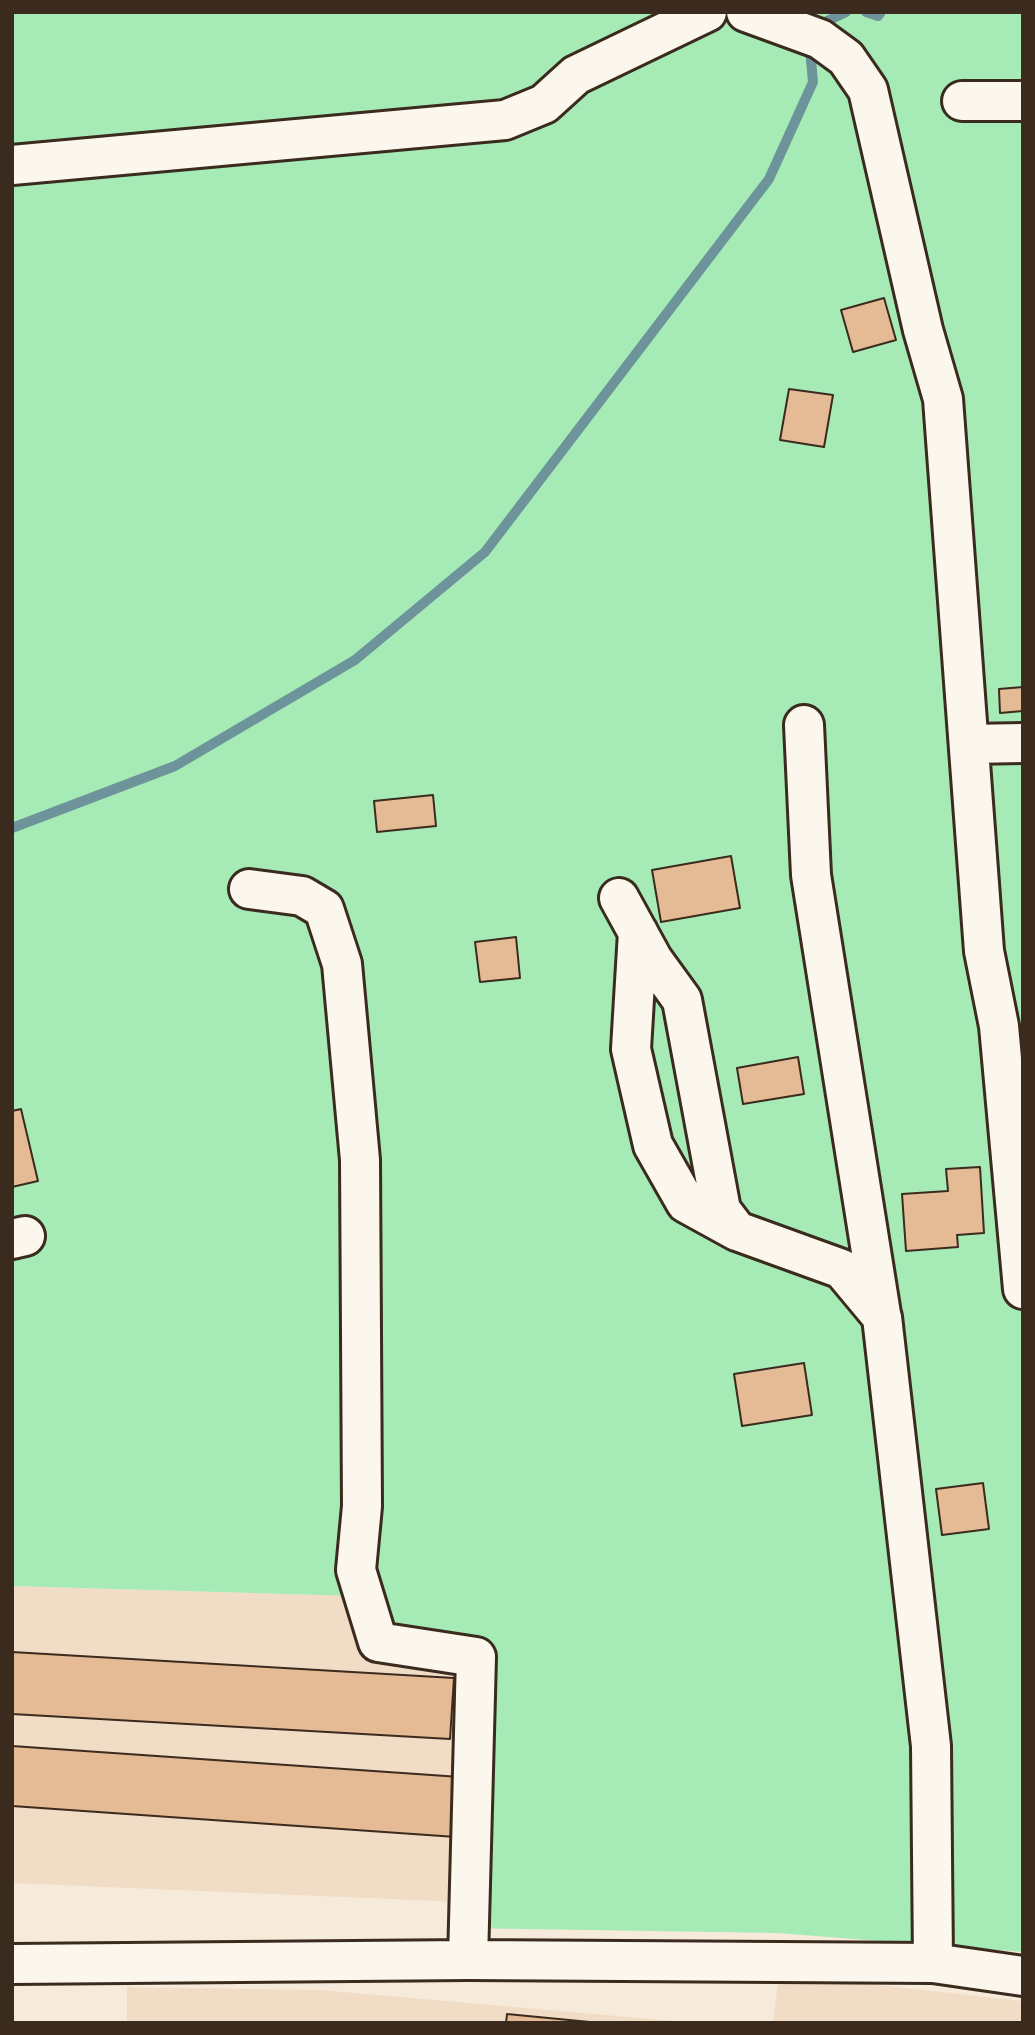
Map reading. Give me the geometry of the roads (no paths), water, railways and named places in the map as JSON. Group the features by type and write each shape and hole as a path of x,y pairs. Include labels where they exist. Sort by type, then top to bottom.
{"street":[{"path":"12,165 505,120 544,104 576,75 707,12"},
{"path":"746,12 820,39 846,58 868,90 923,330 943,399 984,951 999,1026 1019,1211 1023,1289"},
{"path":"962,101 1023,101"},
{"path":"804,725 811,875 882,1317 931,1746 933,1964"},
{"path":"970,744 1023,743"},
{"path":"248,889 302,896 324,909 342,964 360,1160 362,1506 356,1570 378,1642 476,1657 468,1960"},
{"path":"619,898 681,1000 721,1210 737,1231"},
{"path":"638,932 631,1049 653,1145 686,1203 737,1231 842,1269 882,1317"},
{"path":"12,1964 468,1960 933,1964 1023,1976"}],"waterway":[{"path":"823,23 846,12"},
{"path":"866,12 878,16 881,12"},
{"path":"12,828 175,766 355,660 485,552 769,179 813,82 810,49"}]}
